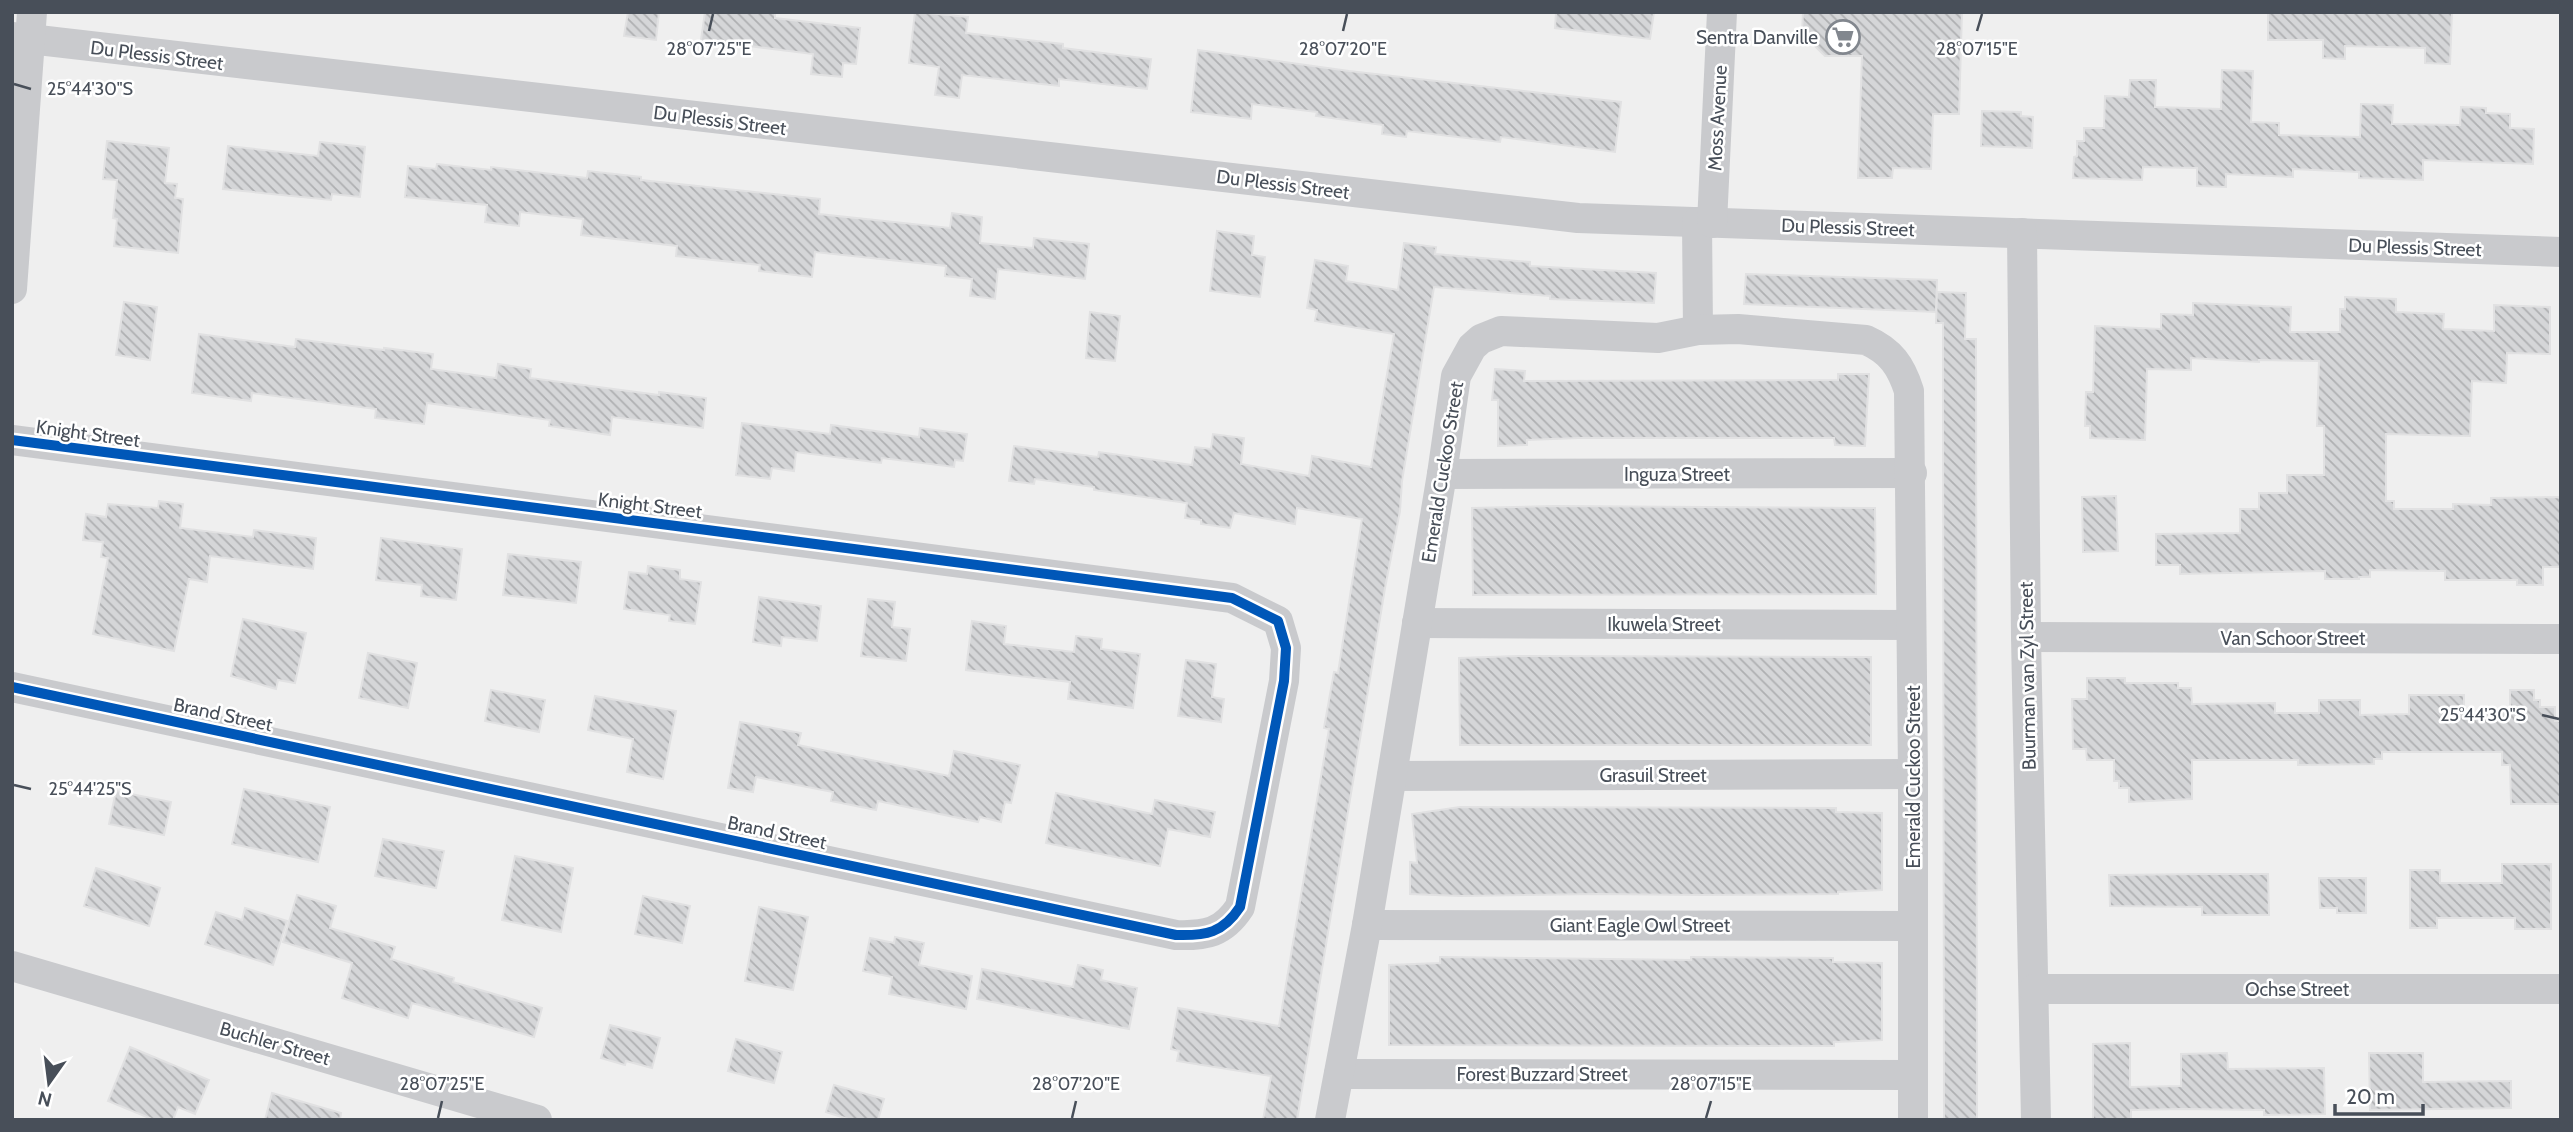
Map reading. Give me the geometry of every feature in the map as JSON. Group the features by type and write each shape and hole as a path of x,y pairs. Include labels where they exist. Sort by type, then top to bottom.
{"street":[{"name":"Moss Avenue","path":"1699,330 1722,12"},
{"name":"Du Plessis Street","path":"25,30 1578,218 2561,252"},
{"path":"12,289 25,30"},
{"name":"Buurman van Zyl Street","path":"2022,233 2026,637 2036,1120"},
{"name":"Emerald Cuckoo Street","path":"1330,1120 1367,925 1456,376 1465,357 1481,339 1501,331 1658,338 1699,330 1738,329 1866,340 1881,346 1894,357 1909,391 1912,473 1910,625 1913,1120"},
{"name":"Knight Street","path":"12,440 1233,598 1278,621"},
{"name":"Inguza Street","path":"1442,474 1912,473"},
{"name":"Brand Street","path":"12,687 1176,935 1197,936 1214,932 1231,920 1240,907 1284,681 1286,648 1278,621"},
{"name":"Ikuwela Street","path":"1418,623 1910,625"},
{"name":"Van Schoor Street","path":"2026,637 2561,639"},
{"name":"Grasuil Street","path":"1392,776 1913,774"},
{"name":"Giant Eagle Owl Street","path":"1367,925 1913,926"},
{"name":"Buchler Street","path":"12,966 537,1120"},
{"name":"Ochse Street","path":"2034,989 2561,989"},
{"name":"Forest Buzzard Street","path":"1339,1074 1913,1075"}],"building":[{"path":"628,12 659,12 656,40 624,36"},
{"path":"705,12 775,12 775,18 860,28 856,64 843,63 842,77 811,74 813,54 701,40"},
{"path":"915,12 968,17 966,33 1063,44 1063,48 1151,59 1147,89 1059,79 1059,86 962,75 959,98 935,95 939,67 909,63"},
{"path":"1556,12 1654,12 1650,39 1555,28"},
{"path":"1803,12 1962,12 1959,114 1933,114 1931,169 1893,168 1892,178 1858,178 1862,56 1825,56 1802,33"},
{"path":"2268,12 2452,12 2450,64 2425,63 2425,48 2345,46 2345,59 2323,58 2323,40 2268,40"},
{"path":"1198,50 1349,71 1621,102 1615,152 1501,137 1500,142 1407,131 1406,137 1382,134 1383,125 1316,116 1317,112 1252,104 1251,119 1191,112"},
{"path":"2222,70 2253,71 2251,122 2279,123 2279,135 2360,137 2361,104 2393,105 2392,124 2460,125 2461,107 2486,108 2486,113 2510,114 2510,128 2534,129 2533,164 2423,160 2423,180 2359,178 2359,172 2293,169 2293,177 2226,174 2226,187 2197,186 2197,168 2143,167 2142,180 2073,178 2077,141 2084,141 2084,128 2104,128 2105,96 2129,97 2130,80 2156,80 2155,107 2221,109"},
{"path":"1982,111 2021,112 2021,116 2033,117 2032,148 1981,146"},
{"path":"107,141 169,148 165,183 177,184 175,198 183,199 178,253 114,246 117,219 113,218 117,180 103,179"},
{"path":"320,142 365,147 360,197 332,194 331,200 223,189 228,146 318,156"},
{"path":"437,164 587,178 588,171 641,177 641,180 820,199 819,214 950,228 952,213 982,217 980,243 1033,248 1034,238 1089,244 1085,279 998,269 995,299 970,296 972,279 945,276 946,266 815,252 812,277 759,271 760,265 676,256 677,246 581,235 583,219 520,212 519,226 485,222 487,205 405,197 408,166 436,169"},
{"path":"1217,231 1254,236 1252,255 1265,257 1260,297 1210,291"},
{"path":"1404,243 1436,247 1435,254 1530,262 1530,266 1656,273 1654,303 1550,299 1550,296 1434,287 1402,481 1400,511 1297,1120 1263,1120 1271,1076 1177,1061 1179,1051 1171,1049 1178,1008 1279,1026 1329,729 1324,728 1334,672 1338,673 1362,519 1297,508 1295,524 1234,513 1230,528 1201,524 1201,520 1185,518 1187,503 1035,479 1034,484 1009,481 1014,446 1098,457 1099,452 1192,465 1195,447 1211,449 1213,434 1244,438 1241,464 1309,476 1312,456 1371,467 1394,334 1315,321 1317,310 1307,308 1315,260 1348,266 1346,281 1398,290"},
{"path":"1746,274 1937,280 1936,312 1744,304"},
{"path":"1937,292 1966,293 1965,339 1976,339 1977,1120 1944,1120 1943,323 1936,323"},
{"path":"2345,297 2396,299 2396,312 2444,314 2443,329 2494,331 2494,305 2550,307 2550,354 2507,353 2506,383 2472,381 2470,436 2386,434 2386,501 2394,501 2394,509 2453,509 2453,504 2491,505 2491,498 2561,497 2561,567 2543,567 2543,585 2517,585 2517,580 2445,580 2445,571 2370,570 2370,577 2325,579 2325,571 2180,574 2180,565 2156,565 2156,534 2240,533 2240,509 2259,509 2259,493 2287,493 2287,475 2324,475 2324,426 2317,426 2319,361 2259,362 2191,358 2191,370 2147,369 2145,440 2090,438 2090,426 2085,426 2086,392 2093,392 2095,326 2161,329 2161,314 2193,315 2193,303 2291,307 2290,332 2340,332 2340,309 2345,309"},
{"path":"124,302 157,307 150,360 116,355"},
{"path":"1090,312 1120,316 1115,361 1086,358"},
{"path":"199,334 295,347 296,339 433,354 431,369 496,378 498,364 531,369 530,378 659,395 659,392 706,398 703,428 612,417 610,435 549,426 550,420 427,403 424,424 375,418 376,409 252,393 251,401 192,393"},
{"path":"1495,369 1525,371 1524,381 1838,380 1838,374 1869,374 1865,446 1835,445 1834,438 1578,438 1527,440 1527,445 1498,446 1498,400 1492,400"},
{"path":"742,423 830,434 831,425 919,437 920,428 967,434 963,461 955,460 954,467 882,458 881,463 796,452 794,471 772,468 770,479 736,475"},
{"path":"2116,496 2118,551 2083,552 2082,497"},
{"path":"159,501 183,504 180,528 253,537 254,530 316,538 313,569 210,556 207,582 189,579 174,651 93,634 108,558 101,557 103,542 83,540 86,514 106,517 108,504 158,508"},
{"path":"1472,508 1875,508 1876,594 1473,595"},
{"path":"381,538 462,549 456,600 421,596 422,585 376,580"},
{"path":"508,554 581,562 576,603 503,595"},
{"path":"648,566 680,570 680,579 701,582 695,624 669,621 670,615 624,609 629,572 647,574"},
{"path":"759,597 821,606 817,641 782,637 781,646 753,642"},
{"path":"868,599 895,602 892,627 910,629 906,661 861,656"},
{"path":"243,619 306,633 295,683 278,680 276,689 231,676"},
{"path":"972,621 1006,626 1004,644 1074,652 1076,636 1102,639 1101,649 1140,654 1133,708 1068,699 1070,682 966,670"},
{"path":"368,653 417,663 408,708 359,698"},
{"path":"1871,657 1871,745 1460,745 1459,658"},
{"path":"1186,660 1216,664 1212,697 1224,699 1221,722 1178,716"},
{"path":"2087,678 2125,678 2125,683 2178,683 2178,688 2191,688 2192,704 2275,703 2275,713 2319,713 2319,700 2360,700 2360,715 2409,714 2409,695 2464,695 2464,715 2510,712 2510,690 2534,690 2534,700 2540,700 2540,707 2555,707 2555,721 2561,721 2561,804 2511,804 2510,765 2502,765 2502,752 2382,752 2382,759 2374,759 2374,764 2298,765 2298,760 2192,760 2192,799 2129,802 2129,788 2119,788 2119,781 2114,781 2114,760 2087,760 2086,749 2073,749 2072,699 2087,699"},
{"path":"491,690 545,700 539,732 485,721"},
{"path":"595,696 676,711 663,779 627,772 633,739 588,730"},
{"path":"740,722 801,733 798,745 949,776 954,751 1020,765 1011,803 1005,802 1001,822 980,817 978,822 878,801 876,810 831,801 833,792 756,777 753,792 728,788"},
{"path":"244,789 330,807 318,862 232,844"},
{"path":"116,791 171,802 164,835 109,824"},
{"path":"1056,793 1152,814 1155,800 1215,812 1210,837 1168,829 1160,866 1046,843"},
{"path":"1460,807 1836,808 1836,812 1882,813 1882,890 1838,894 1410,894 1410,862 1417,863 1412,814"},
{"path":"383,839 444,851 436,888 375,876"},
{"path":"515,856 573,868 561,932 502,920"},
{"path":"2502,864 2551,864 2551,929 2515,929 2515,918 2437,918 2437,928 2410,928 2410,870 2440,870 2440,883 2502,883"},
{"path":"96,868 160,888 149,926 84,906"},
{"path":"2268,874 2269,915 2202,915 2202,907 2110,906 2109,875"},
{"path":"2319,878 2366,878 2366,913 2337,913 2337,908 2320,908"},
{"path":"297,895 336,906 330,928 395,947 391,959 454,978 453,982 542,1008 534,1037 412,1003 408,1018 342,998 352,963 283,942"},
{"path":"643,896 690,906 682,943 635,934"},
{"path":"759,907 808,917 793,990 745,981"},
{"path":"245,908 287,921 273,965 205,944 216,912 242,920"},
{"path":"895,937 924,943 919,965 972,976 966,1009 889,994 892,977 863,971 870,938 894,943"},
{"path":"1440,957 1691,960 1691,957 1833,958 1833,962 1882,963 1882,1040 1834,1042 1834,1046 1389,1045 1389,965 1440,963"},
{"path":"1078,965 1103,970 1101,980 1137,988 1129,1029 977,999 982,969 1073,987"},
{"path":"610,1025 660,1038 652,1068 626,1061 625,1065 601,1058"},
{"path":"736,1039 782,1052 774,1083 728,1071"},
{"path":"2130,1043 2130,1087 2181,1086 2181,1054 2227,1053 2228,1069 2324,1068 2325,1114 2264,1115 2264,1110 2131,1110 2131,1120 2093,1120 2093,1044"},
{"path":"130,1047 209,1080 195,1114 178,1107 173,1120 154,1120 108,1101"},
{"path":"2369,1053 2423,1053 2423,1082 2511,1081 2511,1108 2370,1110"},
{"path":"834,1085 884,1099 878,1120 851,1120 826,1112"},
{"path":"272,1093 341,1113 340,1120 265,1120"}],"cycle path":[{"path":"12,440 1232,598 1278,621 1286,648 1284,681 1240,907 1220,928 1187,935 1176,935 12,687"}],"place":[{"name":"Sentra Danville","path":"1843,37"}]}
